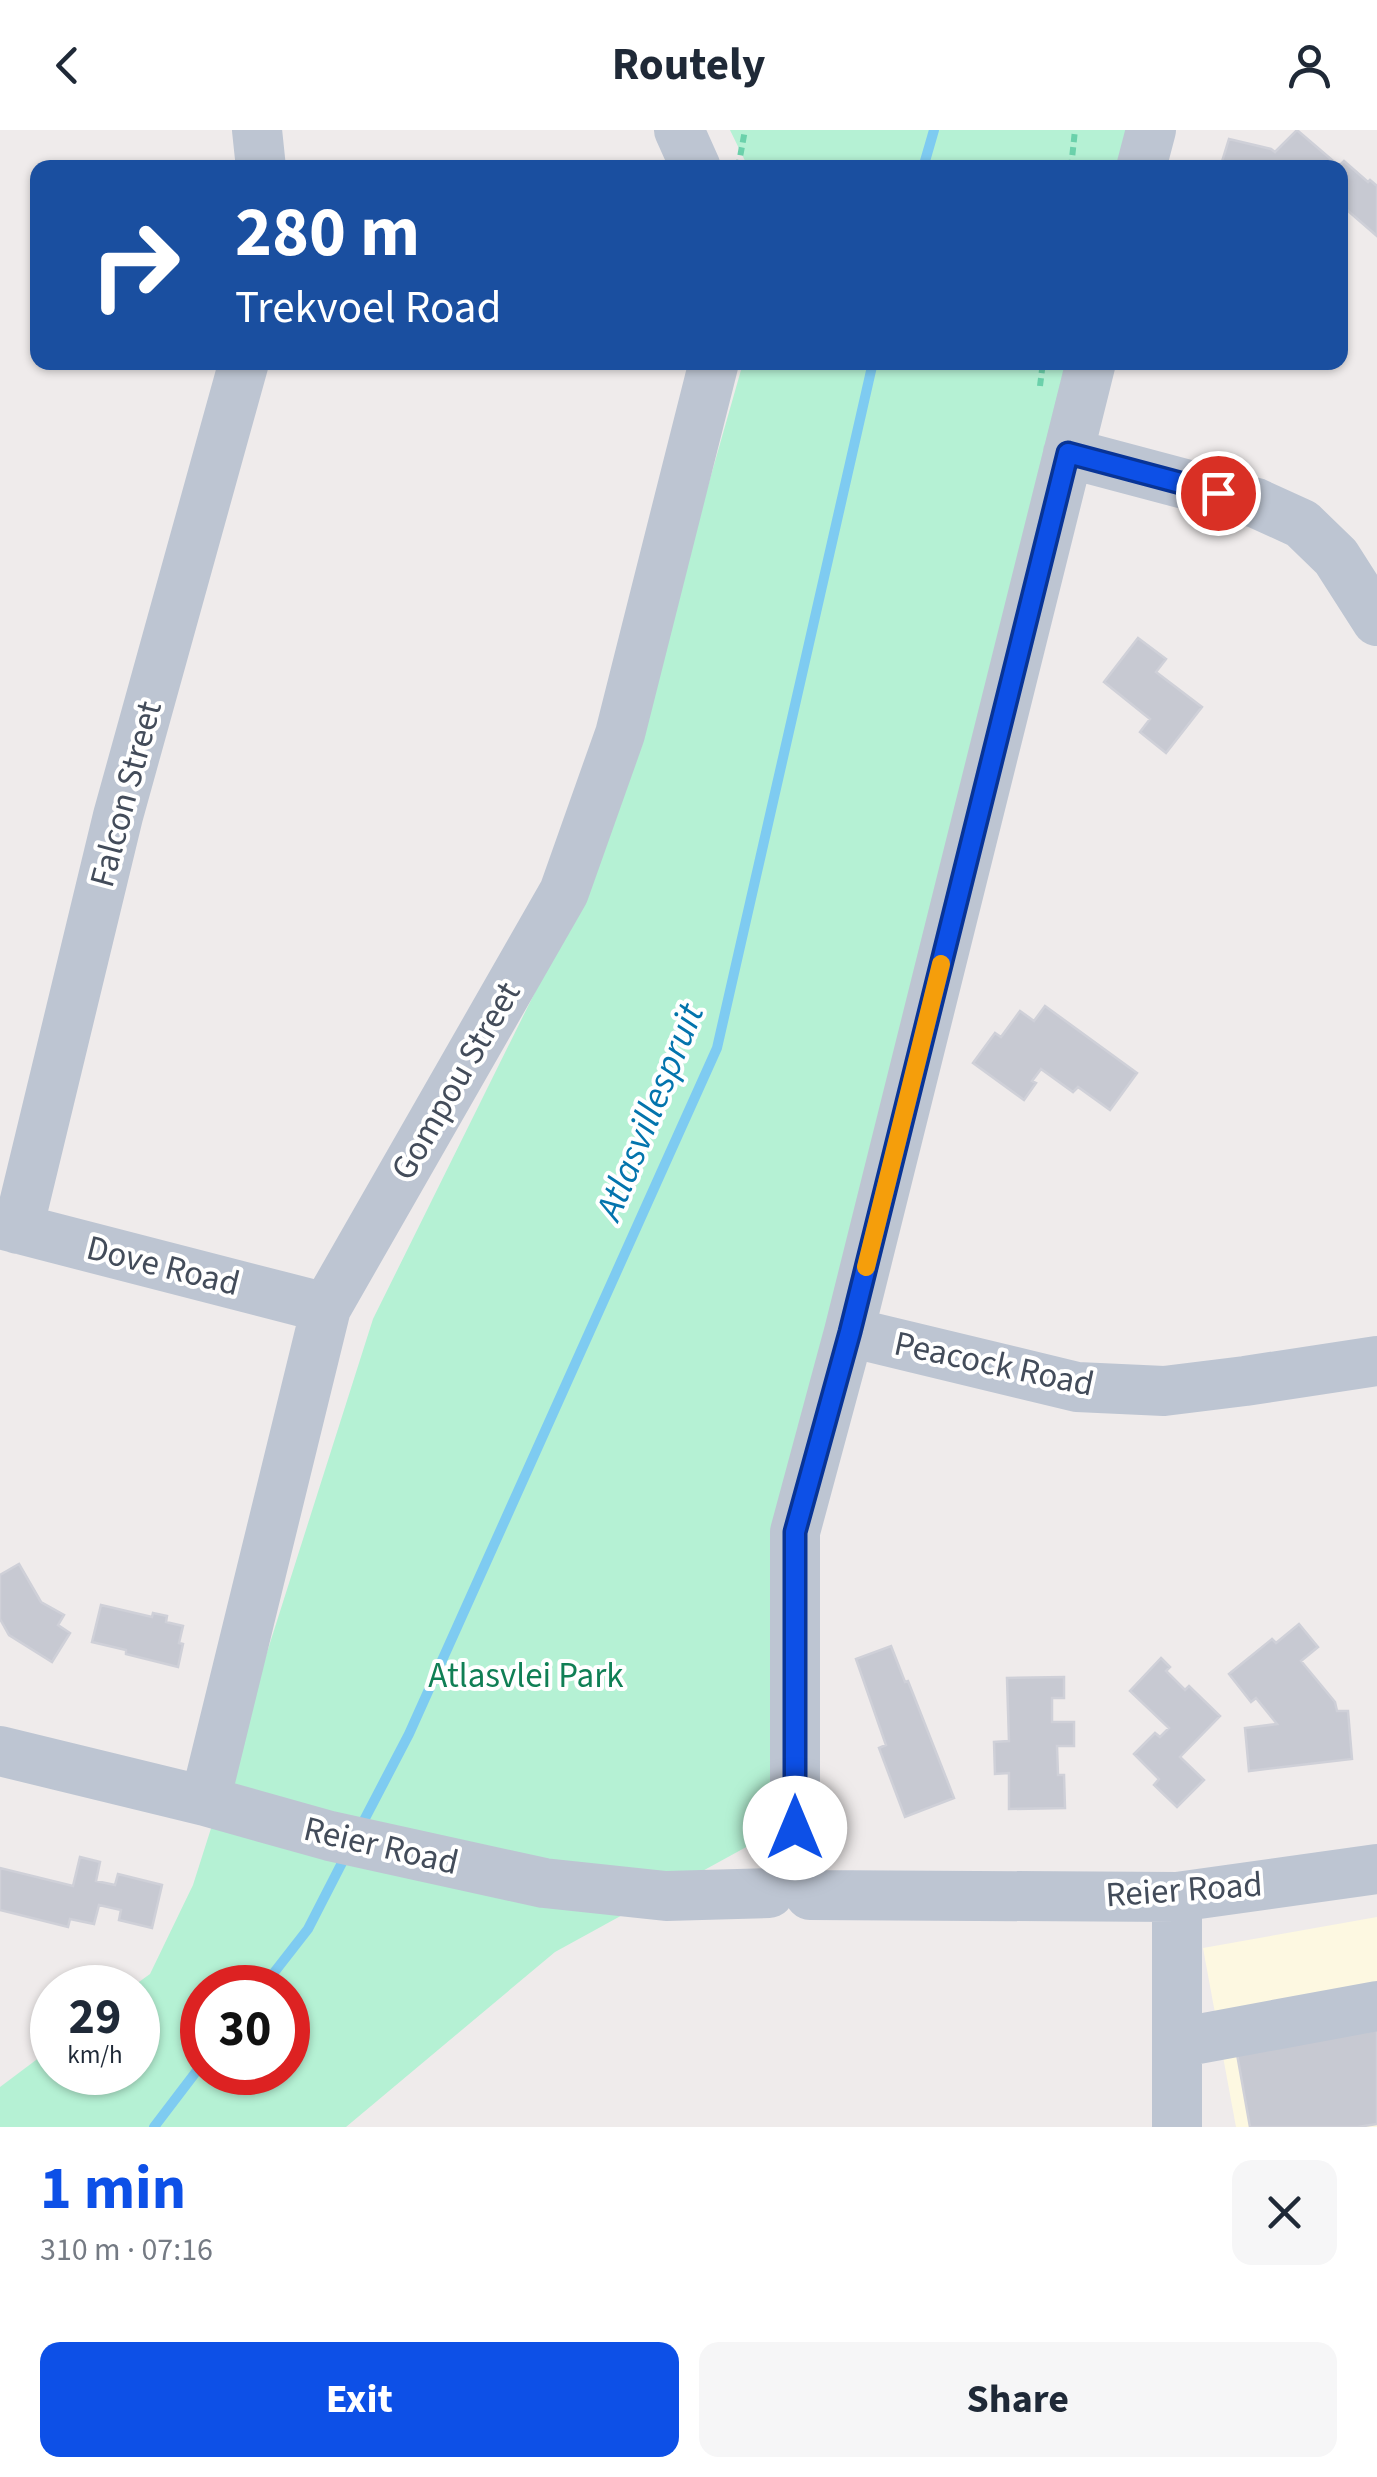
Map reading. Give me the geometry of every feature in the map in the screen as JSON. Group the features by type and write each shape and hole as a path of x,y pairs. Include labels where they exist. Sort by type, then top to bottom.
{"street":[{"path":"257,130 259,160"},
{"path":"679,130 692,160"},
{"path":"1143,160 1151,130"},
{"name":"Falcon Street","path":"9,1226 242,370"},
{"name":"Gompou Street","path":"204,1800 326,1308 564,892 620,734 712,370"},
{"path":"791,1885 795,1532 850,1332 1090,370"},
{"path":"1068,453 1256,503 1302,524 1336,558 1377,620"},
{"name":"Dove Road","path":"9,1226 326,1308"},
{"name":"Peacock Road","path":"850,1332 1078,1387 1164,1392 1377,1361"},
{"name":"Reier Road","path":"0,1751 204,1800 330,1836 544,1884 666,1896 791,1885 1177,1897 1377,1869"},
{"path":"1177,1897 1178,2127"},
{"path":"1178,2043 1377,2006"}],"path":[{"path":"739,160 745,130"},
{"path":"1072,160 1075,130"}],"shaded area":[{"path":"1377,1917 1377,2127 1236,2127 1203,1948"}],"green space":[{"path":"730,130 1129,130 1122,160 745,160"},
{"name":"Atlasvlei Park","path":"741,370 1071,370 783,1513 779,1829 555,1952 346,2127 0,2127 0,2087 30,2064 30,2095 160,2095 160,1965 154,1965 193,1885 373,1319 603,855"}],"building":[{"path":"1297,130 1332,160 1222,160 1229,139 1275,152"},
{"path":"1348,164 1377,186 1377,236 1348,211"},
{"path":"1138,638 1166,659 1156,672 1202,707 1166,753 1140,732 1150,719 1104,682"},
{"path":"1045,1006 1137,1073 1110,1110 1078,1087 1073,1092 1041,1069 1024,1100 973,1063 995,1033 1001,1037 1020,1011 1034,1021"},
{"path":"19,1564 41,1602 64,1615 58,1625 70,1633 52,1662 9,1635 0,1619 0,1575"},
{"path":"101,1605 152,1617 153,1613 167,1616 166,1622 183,1626 178,1667 92,1642"},
{"path":"1299,1624 1318,1647 1301,1661 1335,1702 1337,1711 1348,1711 1352,1759 1249,1771 1245,1728 1277,1724 1256,1698 1251,1702 1229,1674 1272,1639 1276,1643"},
{"path":"891,1646 954,1798 905,1817 879,1748 886,1745 856,1659"},
{"path":"1161,1658 1170,1667 1166,1671 1185,1690 1189,1686 1220,1716 1180,1757 1204,1780 1177,1807 1154,1785 1159,1779 1134,1754 1155,1733 1160,1737 1169,1728 1130,1691"},
{"path":"1064,1677 1064,1698 1052,1698 1052,1722 1074,1722 1074,1746 1057,1746 1058,1775 1064,1775 1065,1808 1009,1809 1009,1773 995,1774 994,1742 1009,1741 1007,1678"},
{"path":"80,1857 100,1862 96,1881 115,1885 118,1874 162,1885 152,1928 119,1920 121,1910 99,1905 94,1924 70,1919 68,1927 0,1910 0,1868 73,1886"},
{"path":"1377,2030 1377,2124 1250,2127 1237,2054"}],"waterway":[{"name":"Atlasvillespruit","path":"925,160 934,130"},
{"name":"Atlasvillespruit","path":"361,1826 409,1734 717,1048 871,370"},
{"name":"Atlasvillespruit","path":"280,1965 308,1929 346,1855"},
{"name":"Atlasvillespruit","path":"154,2127 180,2093"}],"slow traffic":[{"path":"866,1267 941,964"}],"route":[{"path":"795,1828 795,1532 850,1332 1068,453 1218,493"}]}
